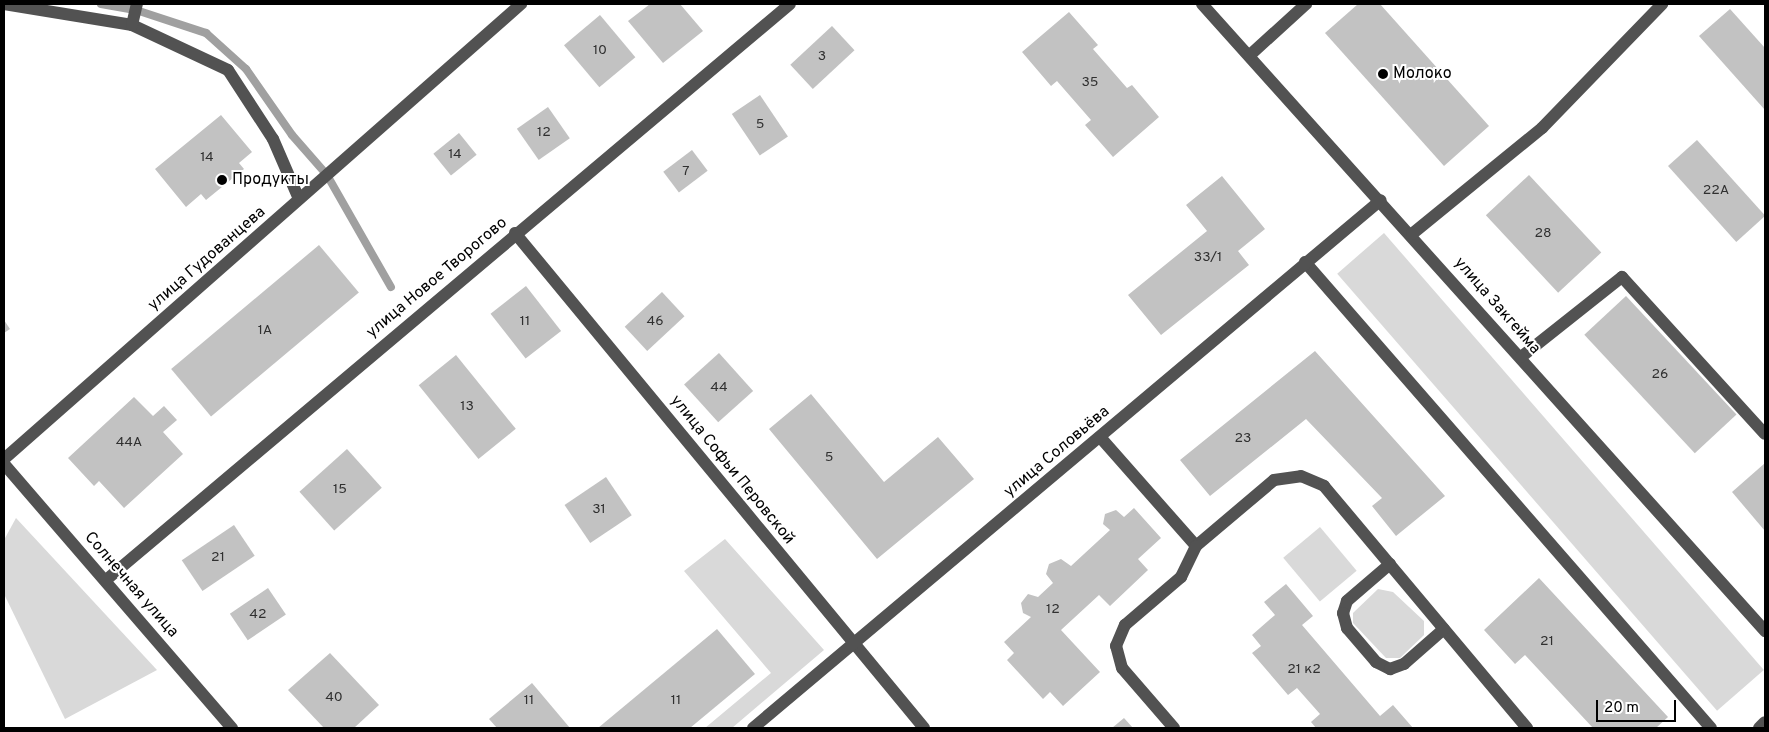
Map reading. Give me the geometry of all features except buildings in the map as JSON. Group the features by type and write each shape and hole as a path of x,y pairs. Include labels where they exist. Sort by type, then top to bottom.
{"street":[{"path":"4,4 132,25 228,70 273,139 299,199"},
{"path":"132,25 137,4"},
{"name":"улица Гудованцева","path":"4,459 521,4"},
{"name":"улица Новое Творогово","path":"106,580 515,232 790,4"},
{"name":"улица Закгейма","path":"1202,4 1412,234 1765,631"},
{"path":"1250,55 1306,4"},
{"path":"1412,234 1542,128 1662,4"},
{"name":"улица Соловьёва","path":"752,728 1100,437 1304,262 1381,200"},
{"name":"улица Софьи Перовской","path":"515,232 924,728"},
{"path":"1304,262 1711,728"},
{"path":"1521,357 1622,277 1765,434"},
{"path":"1100,437 1196,546"},
{"name":"Солнечная улица","path":"4,464 232,728"},
{"path":"1174,728 1122,668 1116,646 1126,625 1181,577 1196,546 1274,480 1301,476 1324,486 1527,728"},
{"path":"1390,564 1344,607 1344,620 1376,662 1390,670 1404,664 1444,629"},
{"path":"1759,728 1765,722"}],"shaded area":[{"path":"1384,233 1764,670 1717,711 1337,274"},
{"path":"16,518 157,670 65,719 4,594 4,540"},
{"path":"1320,527 1357,571 1320,602 1283,558"},
{"path":"725,539 824,650 732,728 705,728 771,673 684,571"},
{"path":"1378,589 1393,592 1424,621 1424,635 1400,658 1386,658 1353,623 1353,613"}],"waterway":[{"path":"101,4 136,10 206,33 246,69 292,135 327,175 391,287"}],"place":[{"name":"Молоко","path":"1383,74"},
{"name":"Продукты","path":"222,180"}]}
